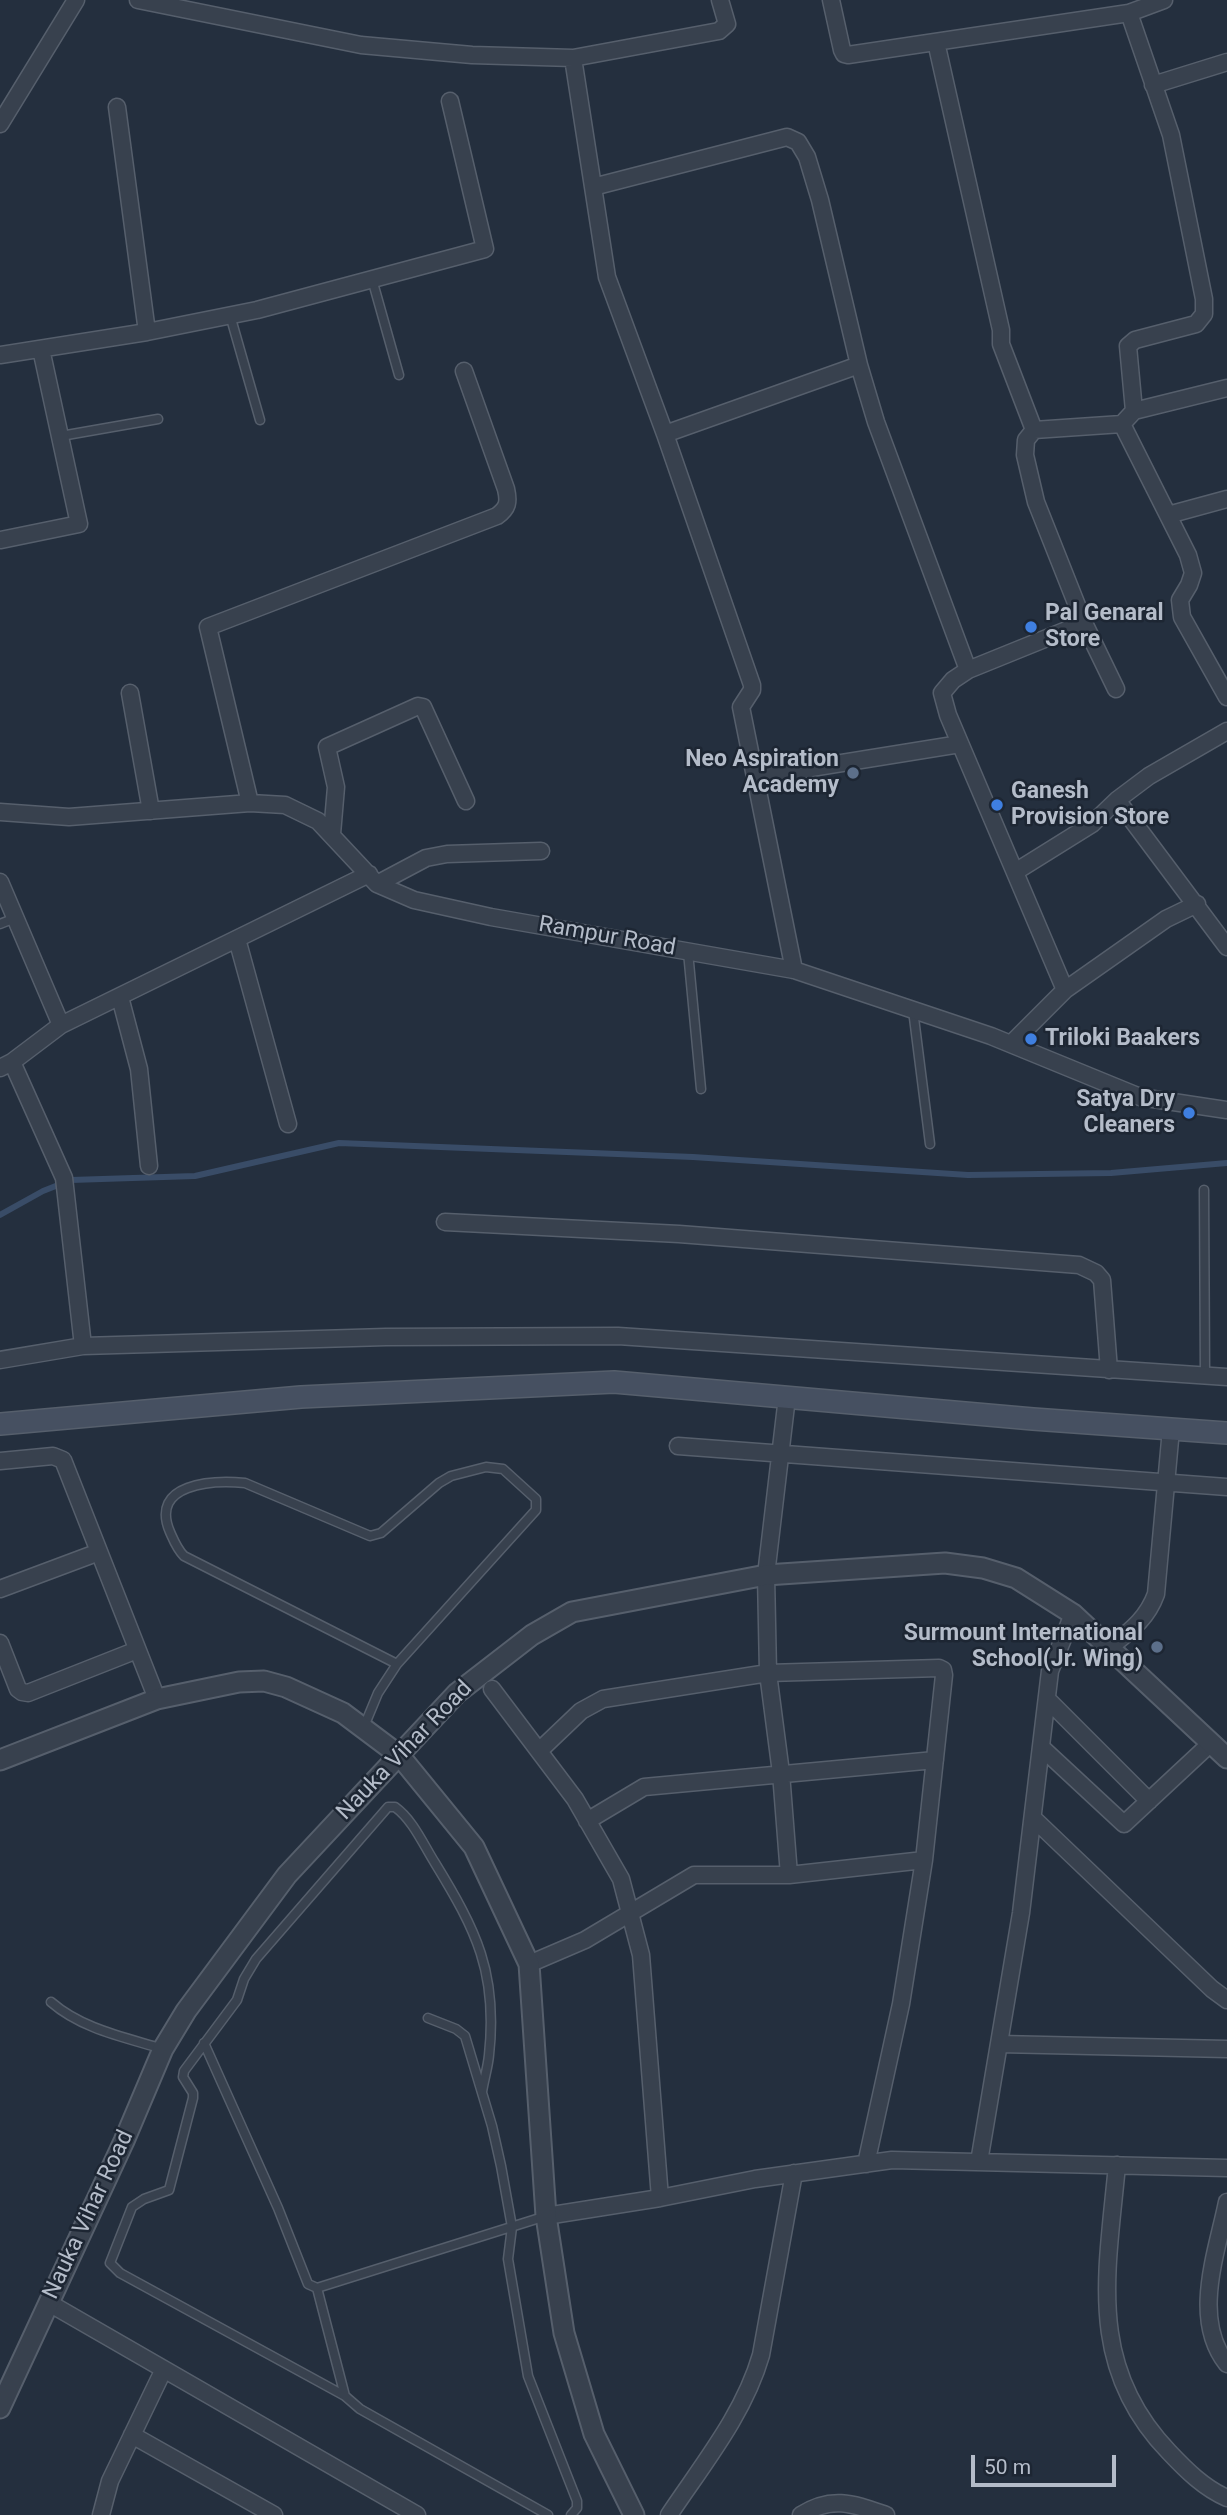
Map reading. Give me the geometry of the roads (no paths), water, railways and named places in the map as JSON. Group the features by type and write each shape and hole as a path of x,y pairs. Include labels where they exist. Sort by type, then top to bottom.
{"main road":[{"path":"0,1424 301,1397 614,1382 1227,1433"}],"street":[{"path":"0,124 76,0"},
{"path":"138,0 361,45 472,55 573,58 719,31 727,24 720,0"},
{"path":"831,0 844,54 1129,13 1164,0"},
{"path":"1129,13 1171,135 1204,299 1204,314 1196,324 1135,340 1128,346 1134,411"},
{"path":"936,42 1001,330 1001,344 1034,430"},
{"path":"573,58 607,277 752,685 752,690 741,707 794,970"},
{"path":"1153,85 1227,62"},
{"path":"0,355 147,332 230,315 485,248 450,101"},
{"path":"117,107 147,332"},
{"path":"593,187 787,137 798,142 807,157 820,200 859,365 876,422 968,670"},
{"path":"1,540 79,524 41,349"},
{"path":"665,434 859,365"},
{"path":"250,803 208,627 497,516 506,509 506,489 464,371"},
{"path":"1116,689 1084,623 1036,502 1025,455 1026,440 1034,430 1122,424 1134,411 1227,388"},
{"path":"1122,424 1188,555 1193,573 1180,600 1182,617 1227,697"},
{"path":"1168,514 1227,499"},
{"path":"1065,990 960,744 942,693 953,680 968,670 1084,623"},
{"path":"130,693 151,811"},
{"path":"332,834 336,787 327,747 418,706 423,707 466,801"},
{"path":"1015,872 1092,824 1117,800 1149,776 1227,731"},
{"path":"755,777 960,744"},
{"path":"1117,800 1227,947"},
{"name":"Rampur Road","path":"0,812 69,817 250,803 285,805 318,821 373,879 414,900 478,914 794,970 1011,1044 1140,1097 1227,1110"},
{"path":"83,1346 64,1178 6,1065 61,1025 237,939 373,879 426,858 447,854 541,851"},
{"path":"0,882 61,1025"},
{"path":"1011,1044 1065,990 1166,919 1196,904"},
{"path":"237,939 288,1125"},
{"path":"120,997 139,1069 149,1166"},
{"path":"445,1222 679,1234 1079,1265 1096,1273 1102,1280 1109,1370"},
{"path":"0,1360 83,1346 386,1337 618,1336 1227,1377"},
{"path":"788,1397 766,1575 768,1673 781,1773 789,1875"},
{"path":"1109,1648 1142,1622 1153,1601 1171,1429"},
{"path":"678,1446 1227,1487"},
{"path":"0,1461 53,1456 63,1460 157,1699"},
{"path":"0,1589 99,1552"},
{"name":"Nauka Vihar Road","path":"0,2408 124,2141 163,2049 186,2011 287,1875 457,1693 532,1635 572,1612 766,1575 945,1563 983,1568 1016,1578 1073,1614 1227,1758"},
{"path":"979,2162 1021,1913 1050,1671 1073,1614"},
{"path":"0,1643 18,1689 28,1693 137,1650"},
{"path":"539,1751 581,1711 603,1699 768,1673 943,1670 924,1860 901,2004 866,2164"},
{"path":"0,1760 157,1699 239,1682 264,1681 286,1687 343,1713 399,1755 474,1847 529,1965 546,2216 564,2333 594,2434 634,2515"},
{"path":"492,1689 575,1799 621,1879 641,1955 660,2198"},
{"path":"1047,1699 1149,1801"},
{"path":"1041,1747 1121,1823 1127,1823 1211,1743"},
{"path":"587,1821 644,1787 935,1760"},
{"path":"1032,1818 1212,1989 1227,2000"},
{"path":"529,1965 585,1940 694,1875 789,1875 924,1860"},
{"path":"999,2044 1227,2049"},
{"path":"546,2216 794,2173 892,2160 1227,2168"},
{"path":"1117,2165 1105,2284 1107,2321 1118,2372 1135,2408 1154,2436 1213,2492 1227,2498"},
{"path":"669,2515 742,2405 755,2379 794,2173"},
{"path":"1227,2202 1219,2284 1208,2312 1219,2354 1227,2364"},
{"path":"49,2303 415,2514"},
{"path":"101,2515 110,2481 163,2371"},
{"path":"132,2435 274,2515"},
{"path":"800,2515 836,2501 886,2515"}],"lane":[{"path":"372,279 399,375"},
{"path":"230,315 260,420"},
{"path":"61,436 158,419"},
{"path":"0,925 15,918"},
{"path":"688,951 701,1089"},
{"path":"913,1010 930,1144"},
{"path":"1204,1190 1205,1375"},
{"path":"363,1729 378,1693 397,1664 536,1510 536,1499 503,1469 486,1466 451,1476 439,1483 376,1536 370,1536 245,1483 191,1486 178,1492 168,1503 165,1509 166,1522 174,1542 184,1556 397,1664"},
{"path":"482,2092 489,2059 490,2016 486,1969 479,1942 464,1910 408,1820 395,1807 383,1810 256,1959 244,1979 237,2000 184,2071 183,2077 193,2093 193,2098 169,2190 144,2199 132,2207 110,2263 120,2273 345,2396 360,2409 548,2515"},
{"path":"51,2002 76,2019 163,2049"},
{"path":"428,2018 456,2029 465,2036 492,2126 512,2227 508,2259 523,2356 528,2376 577,2501 577,2508 570,2515"},
{"path":"204,2043 278,2208 308,2284 317,2288 546,2216"},
{"path":"317,2288 345,2396"}],"waterway":[{"path":"0,1215 43,1191 71,1180 195,1176 339,1143 693,1157 968,1175 1111,1173 1227,1163"}],"place":[{"name":"Pal Genaral Store","path":"1031,627"},
{"name":"Neo Aspiration Academy","path":"853,773"},
{"name":"Ganesh Provision Store","path":"997,805"},
{"name":"Triloki Baakers","path":"1031,1039"},
{"name":"Satya Dry Cleaners","path":"1189,1113"},
{"name":"Surmount International School(Jr. Wing)","path":"1157,1647"}]}
